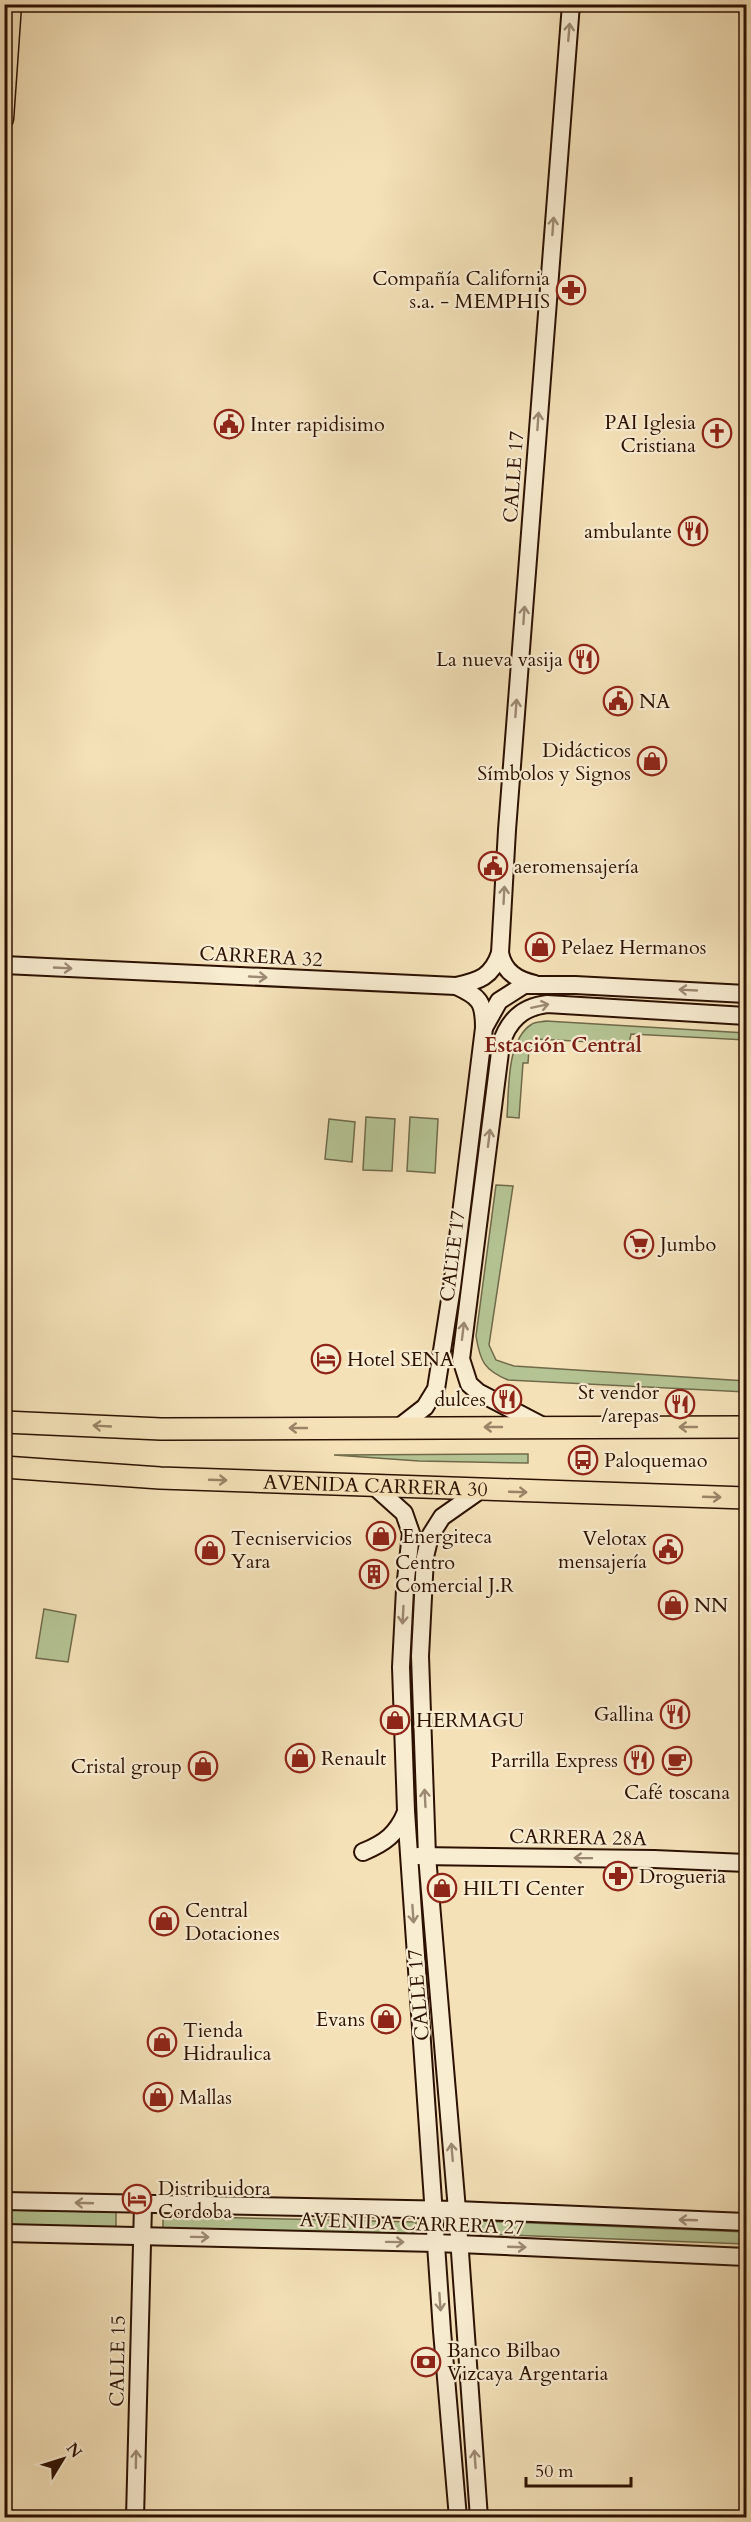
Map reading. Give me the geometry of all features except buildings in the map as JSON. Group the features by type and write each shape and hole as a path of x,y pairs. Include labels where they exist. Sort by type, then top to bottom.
{"highway":[{"path":"4,1422 161,1429 747,1427"},
{"name":"AVENIDA CARRERA 30","path":"4,1467 160,1478 375,1487 747,1498"}],"main road":[{"path":"4,119 12,4"}],"street":[{"name":"CALLE 17","path":"500,953 507,830 571,4"},
{"path":"500,953 507,970 513,975 538,984"},
{"name":"CARRERA 32","path":"4,965 456,986 479,981 487,976 497,964 500,953"},
{"path":"484,1028 494,1008 507,994 524,985 747,994"},
{"path":"456,986 471,993 482,1004 484,1028"},
{"name":"CALLE 17","path":"546,1427 478,1392 469,1384 461,1359 501,1044 511,1023 536,1005 547,1004 747,1016"},
{"name":"CALLE 17","path":"398,1428 425,1407 436,1389 452,1287 484,1028"},
{"name":"CALLE 17","path":"375,1487 404,1513 411,1533 405,1589 401,1667 406,1811 436,2243 458,2517"},
{"name":"CALLE 17","path":"479,1491 442,1517 430,1536 425,1557 420,1689 428,1856 479,2517"},
{"path":"363,1852 390,1838 401,1823 406,1811"},
{"name":"CARRERA 28A","path":"409,1855 747,1863"},
{"name":"AVENIDA CARRERA 27","path":"4,2201 457,2210 747,2222"},
{"name":"CALLE 15","path":"135,2517 143,2205"},
{"name":"AVENIDA CARRERA 27","path":"4,2233 436,2243 747,2257"}],"green space":[{"path":"546,1021 746,1033 746,1040 631,1034 629,1044 537,1039 536,1048 529,1048 528,1063 523,1063 519,1118 507,1117 510,1067 517,1042 532,1024"},
{"path":"366,1117 395,1119 392,1171 363,1170"},
{"path":"410,1117 438,1119 435,1173 407,1171"},
{"path":"329,1119 355,1122 352,1162 325,1159"},
{"path":"496,1185 513,1186 489,1345 496,1360 514,1366 746,1381 746,1392 508,1380 488,1368 479,1352 476,1336"},
{"path":"528,1454 528,1463 419,1461 334,1455"},
{"path":"44,1609 76,1615 68,1662 36,1658"},
{"path":"5,2210 116,2212 116,2227 5,2225"},
{"path":"163,2216 416,2222 416,2235 163,2229"},
{"path":"482,2221 746,2232 746,2244 481,2234"}],"place":[{"name":"Compañía California s.a. - MEMPHIS","path":"571,290"},
{"name":"Inter rapidisimo","path":"229,424"},
{"name":"PAI Iglesia Cristiana","path":"717,433"},
{"name":"ambulante","path":"693,531"},
{"name":"La nueva vasija","path":"584,659"},
{"name":"NA","path":"618,701"},
{"name":"Didácticos Símbolos y Signos","path":"652,761"},
{"name":"aeromensajería","path":"493,866"},
{"name":"Pelaez Hermanos","path":"540,947"},
{"name":"Jumbo","path":"639,1244"},
{"name":"Hotel SENA","path":"326,1359"},
{"name":"dulces","path":"507,1399"},
{"name":"St vendor /arepas","path":"680,1404"},
{"name":"Paloquemao","path":"583,1460"},
{"name":"Energiteca","path":"381,1536"},
{"name":"Velotax mensajería","path":"668,1549"},
{"name":"Tecniservicios Yara","path":"210,1550"},
{"name":"Centro Comercial J.R","path":"374,1574"},
{"name":"NN","path":"673,1605"},
{"name":"Gallina","path":"675,1714"},
{"name":"HERMAGU","path":"395,1720"},
{"name":"Renault","path":"300,1758"},
{"name":"Parrilla Express","path":"639,1760"},
{"name":"Café toscana","path":"677,1761"},
{"name":"Cristal group","path":"203,1766"},
{"name":"Drogueria","path":"618,1876"},
{"name":"HILTI Center","path":"442,1888"},
{"name":"Central Dotaciones","path":"164,1921"},
{"name":"Evans","path":"386,2019"},
{"name":"Tienda Hidraulica","path":"162,2042"},
{"name":"Mallas","path":"158,2097"},
{"name":"Distribuidora Cordoba","path":"137,2199"},
{"name":"Banco Bilbao Vizcaya Argentaria","path":"426,2362"}],"district":[{"name":"Estación Central","path":"563,1045"}]}
